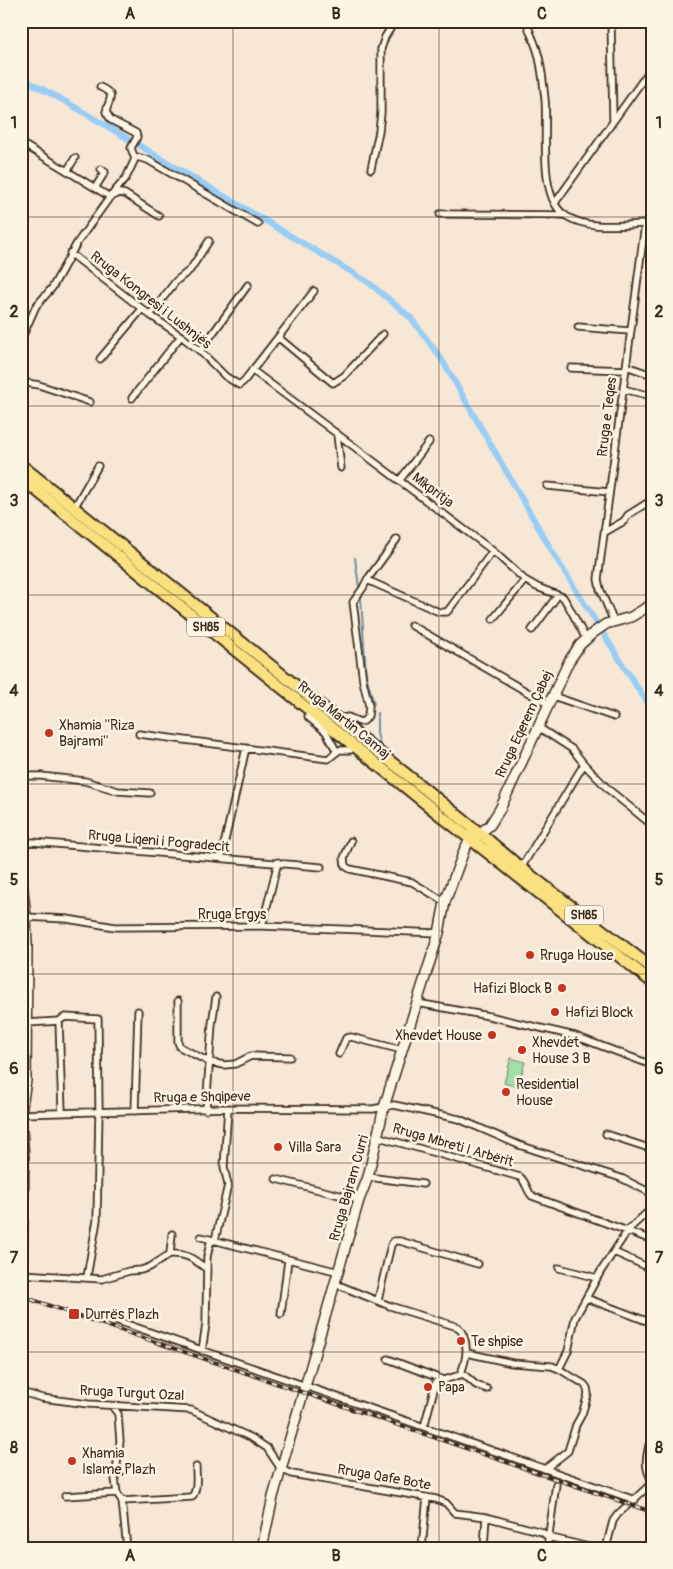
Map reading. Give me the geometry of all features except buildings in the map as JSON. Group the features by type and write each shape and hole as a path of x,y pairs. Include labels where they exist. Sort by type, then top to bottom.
{"highway":[{"name":"Rruga Martin Camaj","path":"21,465 337,719 652,982"},
{"name":"Rruga Martin Camaj","path":"21,478 355,746 476,837 521,868 652,968"}],"main road":[{"name":"Rruga Eqerem Çabej","path":"476,837 490,825 500,809 569,661 589,636 610,623 630,617 652,604"},
{"name":"Rruga Bajram Curri","path":"262,1548 280,1469 336,1284 359,1200 368,1177 379,1137 384,1107 446,902 465,848 476,837"},
{"path":"21,874 26,917 24,946 27,1023 26,1080 21,1114 24,1159 21,1309"},
{"path":"21,1316 21,1383"},
{"path":"21,1519 22,1548"}],"street":[{"path":"371,168 380,131 381,49 385,37 395,21"},
{"path":"526,21 538,52 545,101 546,159 549,188 555,203 565,215"},
{"path":"611,21 613,120"},
{"path":"652,21 652,31"},
{"path":"555,203 652,66"},
{"path":"21,340 36,306 52,288 70,253 130,172 135,159 131,148 137,137 133,131 108,117 106,112 111,98 110,94 100,87"},
{"path":"21,143 110,197"},
{"path":"135,159 141,157 148,160 258,224"},
{"path":"67,171 76,158"},
{"path":"95,188 105,172 101,169"},
{"path":"110,197 120,193 126,194 159,216"},
{"path":"440,214 565,215 581,222 600,226 645,224"},
{"name":"Rruga e Teqes","path":"610,623 598,584 598,572 605,532 645,224 651,215"},
{"path":"150,315 176,281 190,270 209,240"},
{"name":"Rruga Kongresi i Lushnjës","path":"70,253 150,315 181,336 236,384 242,384 314,291"},
{"path":"200,351 248,285"},
{"path":"100,359 142,309"},
{"path":"578,327 630,331"},
{"path":"279,338 333,383 344,376 383,334"},
{"path":"132,398 181,336"},
{"path":"571,368 626,368 652,375"},
{"name":"Mikpritja","path":"252,370 493,551 525,580 558,595"},
{"path":"21,382 39,385 90,402"},
{"path":"623,389 652,396"},
{"path":"337,435 341,468"},
{"path":"399,481 429,442"},
{"path":"74,508 98,466"},
{"path":"547,486 609,492"},
{"path":"605,532 624,521 628,515 647,503"},
{"path":"337,719 348,717 360,722 369,713 352,606 367,580 397,539"},
{"path":"367,580 439,612 447,612 493,551"},
{"path":"493,618 525,580"},
{"path":"532,630 558,595 566,601 589,636"},
{"path":"411,625 550,700 614,717"},
{"path":"309,709 308,717 326,732 337,752"},
{"path":"538,727 572,749 609,790 652,825"},
{"path":"139,734 328,759 341,750 350,750 355,746"},
{"path":"222,858 246,748"},
{"path":"521,868 584,764"},
{"path":"21,776 41,776 85,781 118,791 150,793"},
{"path":"351,841 344,858 344,866 350,869 412,882 446,902"},
{"name":"Rruga Liqeni i Pogradecit","path":"21,844 34,842 321,866"},
{"path":"262,926 278,862"},
{"name":"Rruga Ergys","path":"26,917 67,919 115,927 262,926 438,933"},
{"path":"206,1110 212,1024 216,997"},
{"path":"178,1001 178,1042 180,1048 209,1062 224,1065 235,1064 251,1056 290,1057"},
{"path":"417,1003 490,1016 575,1036 652,1065"},
{"path":"135,1111 138,1011"},
{"path":"27,1023 59,1021 65,1017 98,1019 97,1220 87,1277"},
{"path":"59,1021 62,1112"},
{"path":"339,1054 346,1038 351,1037 402,1050"},
{"name":"Rruga e Shqipeve","path":"21,1114 228,1108 373,1109 394,1104 459,1120 519,1145 621,1178 652,1195"},
{"path":"202,1351 206,1324 207,1258 210,1243 215,1240 228,1185 224,1167 228,1108"},
{"path":"606,1134 652,1149"},
{"name":"Rruga Mbreti I Arbërit","path":"379,1137 520,1177 525,1181 532,1196 652,1240"},
{"path":"368,1177 423,1184"},
{"path":"276,1179 359,1200"},
{"path":"560,1369 568,1351 575,1318 597,1278 628,1230 652,1208"},
{"path":"22,1274 102,1279 129,1271 141,1270 165,1259 170,1254 172,1234"},
{"path":"200,1237 339,1272"},
{"path":"378,1300 391,1245 394,1241 478,1264"},
{"path":"614,1252 652,1269"},
{"path":"170,1254 181,1253 186,1255 207,1269"},
{"path":"281,1314 288,1260"},
{"path":"559,1268 597,1278"},
{"path":"336,1284 415,1315 458,1327 464,1335 467,1353 461,1372 450,1379 437,1378 388,1359"},
{"path":"586,1298 652,1324"},
{"path":"112,1320 635,1500"},
{"path":"467,1353 512,1363 552,1366 584,1384 587,1388 588,1394 568,1451 545,1468"},
{"path":"461,1372 476,1385 487,1389"},
{"path":"424,1427 437,1378"},
{"name":"Rruga Turgut Ozal","path":"21,1392 64,1402 191,1410 252,1438 267,1448 280,1469"},
{"path":"112,1406 118,1414 120,1432 115,1479 117,1493 122,1501 127,1548"},
{"path":"606,1548 613,1521 652,1482 646,1462 650,1445"},
{"path":"122,1501 192,1497 195,1494 196,1467"},
{"name":"Rruga Qafe Bote","path":"280,1469 292,1474 427,1497 446,1503 454,1513 486,1517 542,1532 548,1537 593,1548"},
{"path":"547,1548 556,1484"},
{"path":"65,1496 117,1493"},
{"path":"422,1548 427,1497"},
{"path":"484,1548 486,1517"}],"green space":[{"path":"511,1058 525,1062 518,1087 504,1083"}],"waterway":[{"path":"21,78 63,100 368,282 410,317 441,358 556,558 652,709"},
{"path":"355,558 359,587"},
{"path":"361,598 366,675 374,704"},
{"path":"377,713 377,733 380,745"}],"railway":[{"path":"21,1296 652,1512"}],"place":[{"name":"Xhamia ''Riza Bajrami''","path":"49,733"},
{"name":"Rruga House","path":"530,955"},
{"name":"Hafizi Block B","path":"562,988"},
{"name":"Hafizi Block","path":"555,1012"},
{"name":"Xhevdet House","path":"492,1035"},
{"name":"Xhevdet House 3 B","path":"522,1050"},
{"name":"Residential House","path":"506,1092"},
{"name":"Villa Sara","path":"278,1147"},
{"name":"Durrës Plazh","path":"74,1314"},
{"name":"Te shpise","path":"461,1341"},
{"name":"Papa","path":"428,1387"},
{"name":"Xhamia Islame,Plazh","path":"72,1461"}]}
